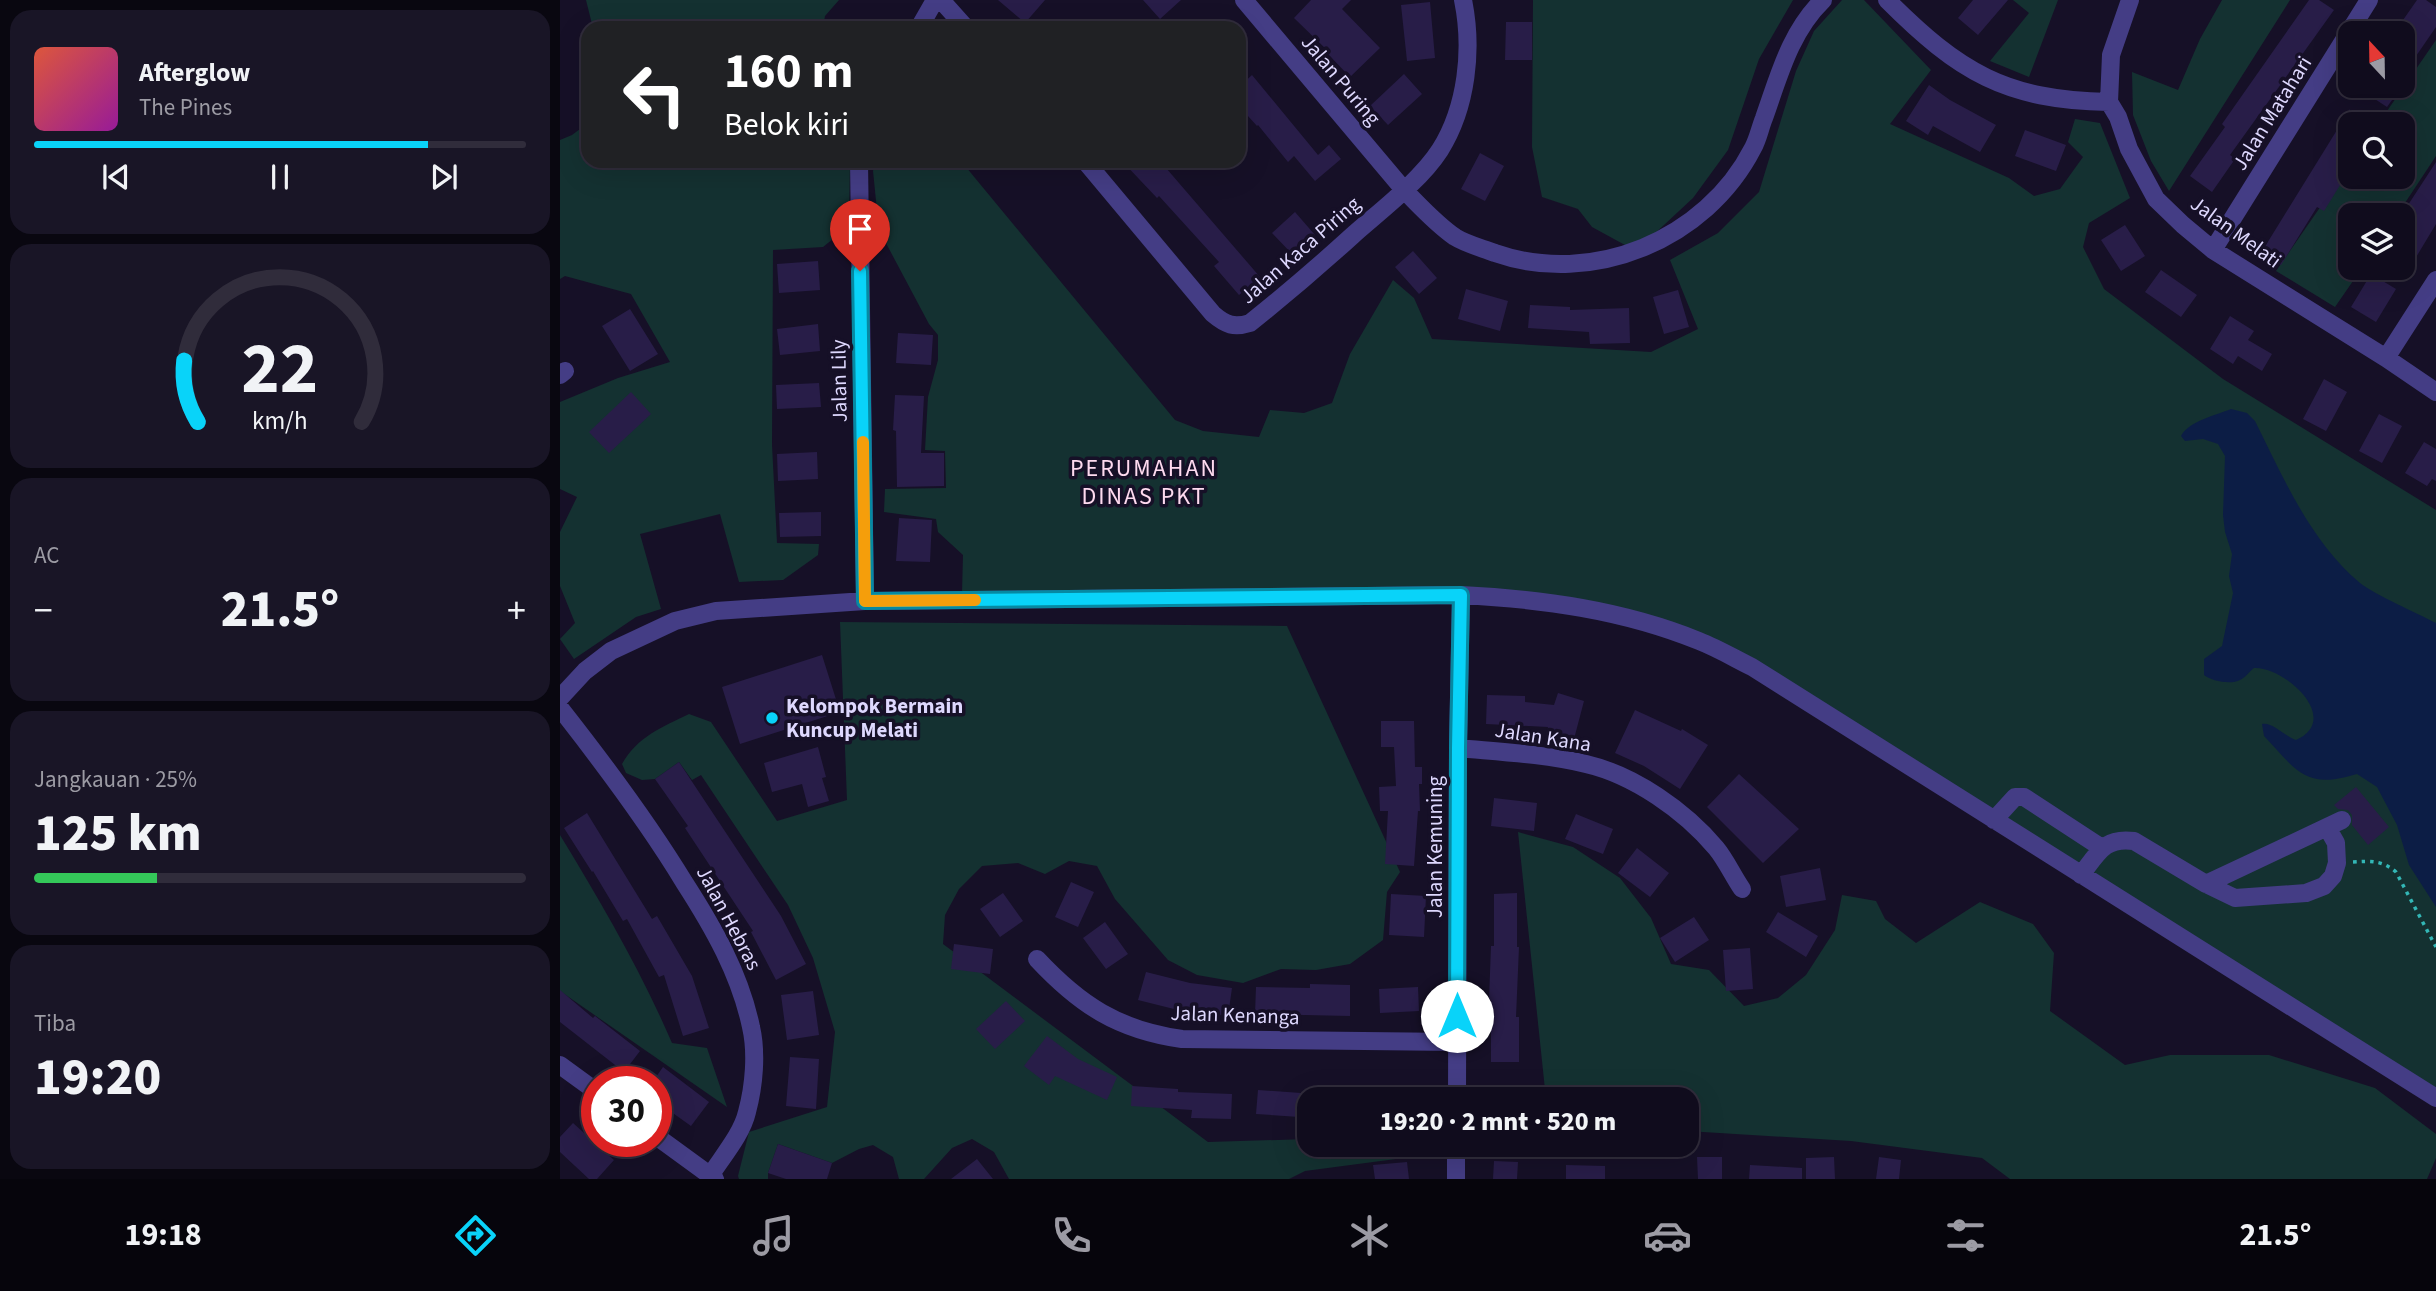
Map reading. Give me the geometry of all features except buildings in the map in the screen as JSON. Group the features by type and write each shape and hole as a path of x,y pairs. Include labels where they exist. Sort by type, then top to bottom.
{"street":[{"path":"923,21 935,0"},
{"path":"941,0 960,21"},
{"name":"Jalan Puring","path":"1244,0 1404,190 1430,216 1457,238 1518,261 1556,264 1589,262 1636,251 1676,231 1708,209 1734,179 1754,147 1785,57 1800,28 1823,0"},
{"path":"1404,190 1439,151 1453,125 1462,97 1467,58 1467,21 1463,0"},
{"path":"1887,0 1926,38 1983,77 2003,86 2053,98 2109,102"},
{"name":"Jalan Melati","path":"2130,0 2111,55 2109,102 2118,117 2129,149 2156,198 2213,250 2436,392"},
{"name":"Jalan Matahari","path":"2213,250 2369,0"},
{"name":"Jalan Lily","path":"859,168 865,601"},
{"name":"Jalan Kaca Piring","path":"1091,168 1213,314 1223,323 1236,327 1250,323 1280,300 1404,190"},
{"path":"2386,358 2436,280"},
{"path":"560,698 585,671 611,651 675,621 716,611 865,601 1461,595 1523,598 1587,608 1654,625 1699,641 1752,667 2436,1098"},
{"name":"Jalan Kemuning","path":"1457,1087 1461,595"},
{"name":"Jalan Hebras","path":"560,708 662,846 713,928 739,983 752,1029 752,1085 747,1115 712,1178"},
{"name":"Jalan Kana","path":"1458,748 1541,755 1589,764 1625,778 1661,799 1693,825 1717,849 1742,889"},
{"path":"1994,820 2015,797 2024,797 2102,848"},
{"path":"2081,875 2102,848 2121,839 2134,841 2206,884 2225,895 2235,898 2306,893 2324,886 2333,876 2337,863 2335,823 2206,884"},
{"name":"Jalan Kenanga","path":"1037,959 1063,986 1093,1009 1156,1035 1182,1039 1457,1042"},
{"path":"560,1065 581,1080"},
{"path":"672,1148 712,1178"},
{"path":"1456,1179 1457,1157"}],"path":[{"path":"2337,863 2376,861 2387,864 2396,872 2436,947"}],"green space":[{"path":"586,0 839,0 825,16 824,21 591,21"},
{"path":"1533,0 1793,0 1759,59 1728,150 1693,198 1636,251 1592,227 1578,209 1542,197 1532,147"},
{"path":"1842,0 1864,0 1931,70 1890,124 2009,178 2034,196 2060,189 2083,157 2068,142 2075,119 2100,123 2130,198 2089,223 2083,247 2104,289 2223,379 2436,510 2436,1089 1700,638 1579,601 962,593 963,555 938,532 936,519 884,512 885,489 946,488 945,451 925,450 928,397 938,360 938,335 929,324 879,230 874,168 967,168 1175,420 1203,431 1259,437 1270,410 1304,413 1332,403 1350,354 1393,280 1414,298 1432,339 1651,352 1698,329 1670,260 1718,233 1759,192 1796,71 1814,31"},
{"path":"2013,0 2058,0 2029,77 1990,61 2029,13"},
{"path":"2222,0 2290,0 2169,191 2151,161 2133,115 2132,72 2178,90 2200,39"},
{"path":"2436,40 2436,156 2415,188 2415,112 2386,112 2396,98 2415,98 2415,70"},
{"path":"581,128 581,168 850,168 849,226 823,247 773,250 772,445 777,543 819,544 818,555 783,580 739,582 720,514 640,534 661,609 636,617 574,659 560,639 575,623 560,586 560,532 577,497 560,489 560,402 618,378 670,362 631,294 565,276 560,279 560,140"},
{"path":"2338,181 2338,189 2414,189 2405,203 2338,203 2338,280 2354,280 2335,307 2276,271"},
{"path":"840,622 1287,626 1400,872 1387,892 1383,940 1350,964 1316,970 1281,969 1243,983 1197,975 1168,960 1115,899 1097,866 1069,861 1045,874 1018,863 982,866 959,889 945,915 943,944 1208,1142 1297,1139 1297,1157 1411,1157 1305,1171 1289,1179 1009,1179 994,1152 972,1139 952,1148 924,1179 899,1179 893,1157 873,1145 832,1163 778,1144 768,1179 739,1179 749,1132 827,1107 835,1032 813,958 788,905 701,775 692,780 679,762 655,779 642,780 626,773 622,764 643,740 689,714 711,722 777,821 847,800"},
{"path":"1518,832 1573,847 1620,878 1651,918 1671,964 1709,970 1744,1006 1778,998 1806,975 1835,930 1842,895 1876,901 1885,919 1916,943 1980,902 2033,924 2054,953 2050,1011 2125,1065 2170,1055 2269,1055 2375,1088 2436,1134 2436,1158 2427,1179 2010,1179 1982,1158 1851,1141 1699,1132 1699,1087 1545,1087"},
{"path":"560,835 620,937 672,1043 707,1048 727,1107 672,1069 672,1066 668,1066 560,991"}],"water":[{"path":"2231,409 2247,413 2255,421 2299,507 2326,548 2342,566 2367,588 2436,623 2436,907 2409,865 2397,825 2377,787 2357,774 2325,780 2303,774 2264,736 2262,724 2270,725 2296,740 2309,731 2313,720 2311,707 2293,684 2280,675 2254,668 2242,679 2232,682 2216,681 2204,675 2204,659 2222,646 2233,593 2229,576 2232,554 2223,515 2225,456 2218,444 2203,439 2185,441 2181,436 2196,422"}],"slow traffic":[{"path":"863,442 865,601 975,600"}],"place":[{"name":"Kelompok Bermain Kuncup Melati","path":"772,718"}],"district":[{"name":"PERUMAHAN DINAS PKT","path":"1144,482"}],"route":[{"path":"860,271 865,601 1461,595 1457,1016"}]}
